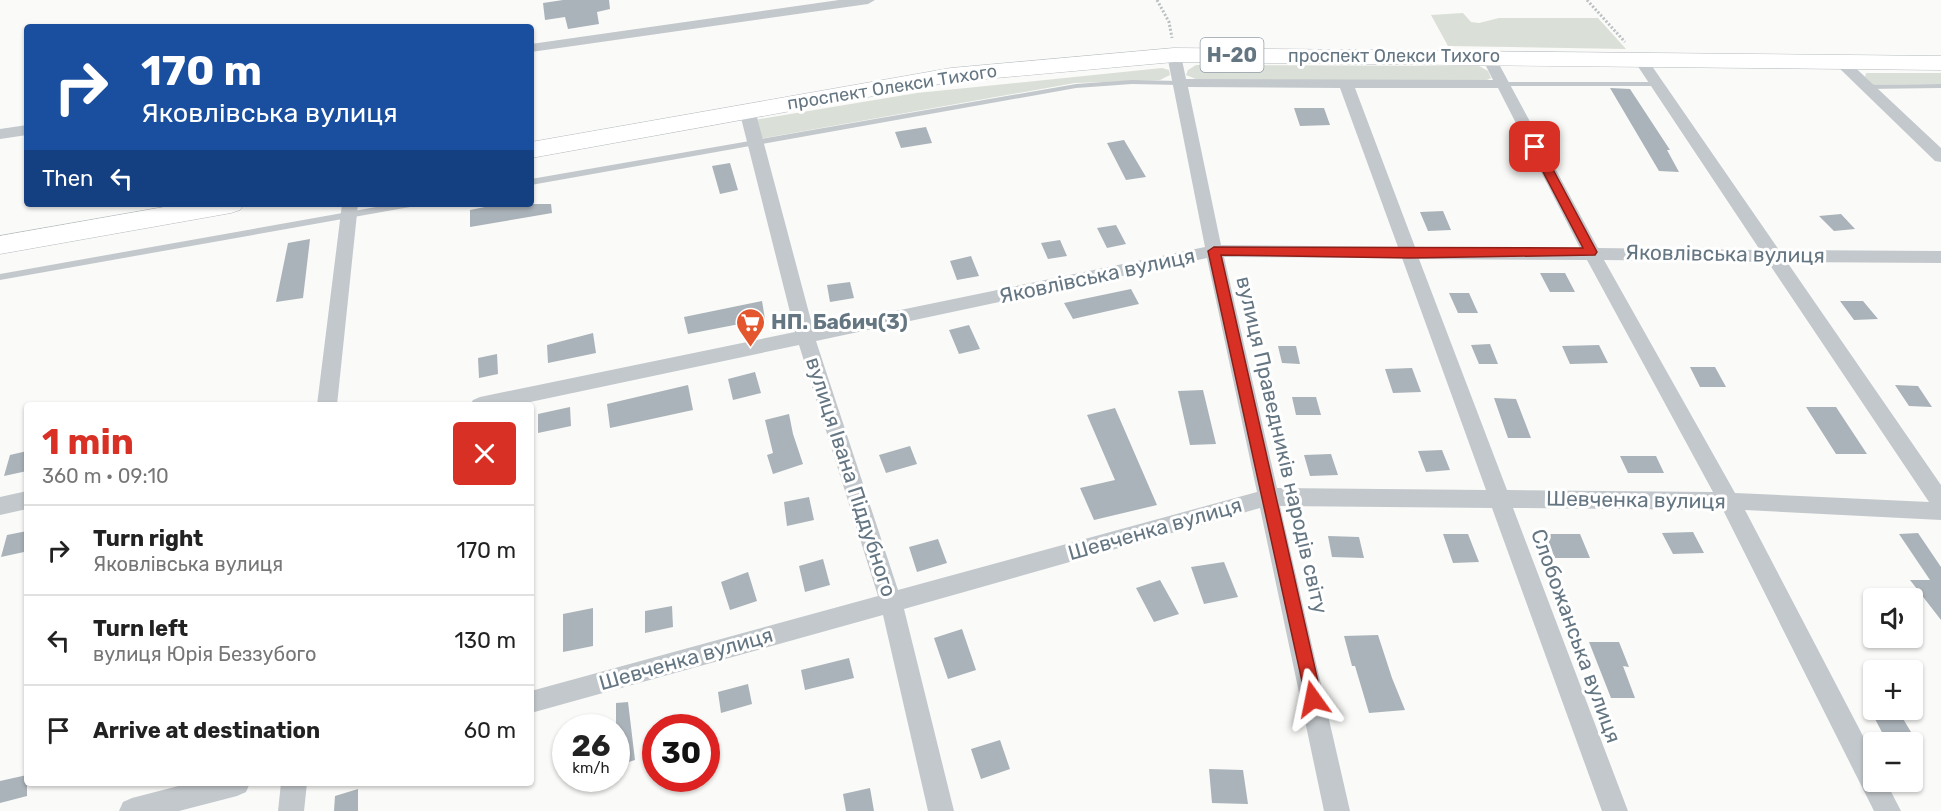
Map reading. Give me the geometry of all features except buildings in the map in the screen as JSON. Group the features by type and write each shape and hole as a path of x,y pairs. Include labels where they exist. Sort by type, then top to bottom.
{"main road":[{"name":"проспект Олекси Тихого","path":"534,149 951,75 1174,55 1488,56 1941,63"},
{"path":"0,245 214,207"}],"street":[{"path":"534,48 825,2 868,0"},
{"name":"вулиця Праведників народів світу","path":"1174,55 1214,251 1270,497 1337,811"},
{"path":"1488,56 1591,252 1729,501 1888,811"},
{"path":"1640,59 1941,502"},
{"path":"1841,62 1941,157"},
{"path":"1180,83 1502,84"},
{"name":"Слобожанська вулиця","path":"1346,84 1615,811"},
{"name":"вулиця Івана Піддубного","path":"747,110 806,338 891,602 941,811"},
{"path":"0,134 24,130"},
{"path":"327,402 350,209"},
{"name":"Яковлівська вулиця","path":"495,402 1214,251 1410,254 1591,252 1941,257"},
{"name":"Шевченка вулиця","path":"534,701 1270,497 1729,501 1941,511"},
{"path":"0,506 24,501"},
{"path":"132,811 226,786"},
{"path":"291,811 294,786"}],"lane":[{"path":"534,182 1076,86 1132,82 1180,83"},
{"path":"1502,84 1657,84"},
{"path":"1867,87 1941,86"},
{"path":"0,277 350,209 374,207"}],"path":[{"path":"1157,0 1169,22 1174,55"},
{"path":"1587,0 1640,59"}],"shaded area":[{"path":"1463,13 1471,22 1479,23 1499,18 1598,18 1626,49 1448,46 1431,15"},
{"path":"1196,65 1479,66 1488,71 1491,78 1485,81 1198,80 1186,75 1188,70"},
{"path":"1162,68 1169,70 1170,75 1160,80 1075,83 759,139 754,120 917,93"},
{"path":"1866,73 1941,73 1941,84 1873,85 1865,77"}],"place":[{"name":"НП. Бабич(3)","path":"750,348"}],"route":[{"path":"1313,699 1214,251 1410,254 1591,252 1535,147"}]}
